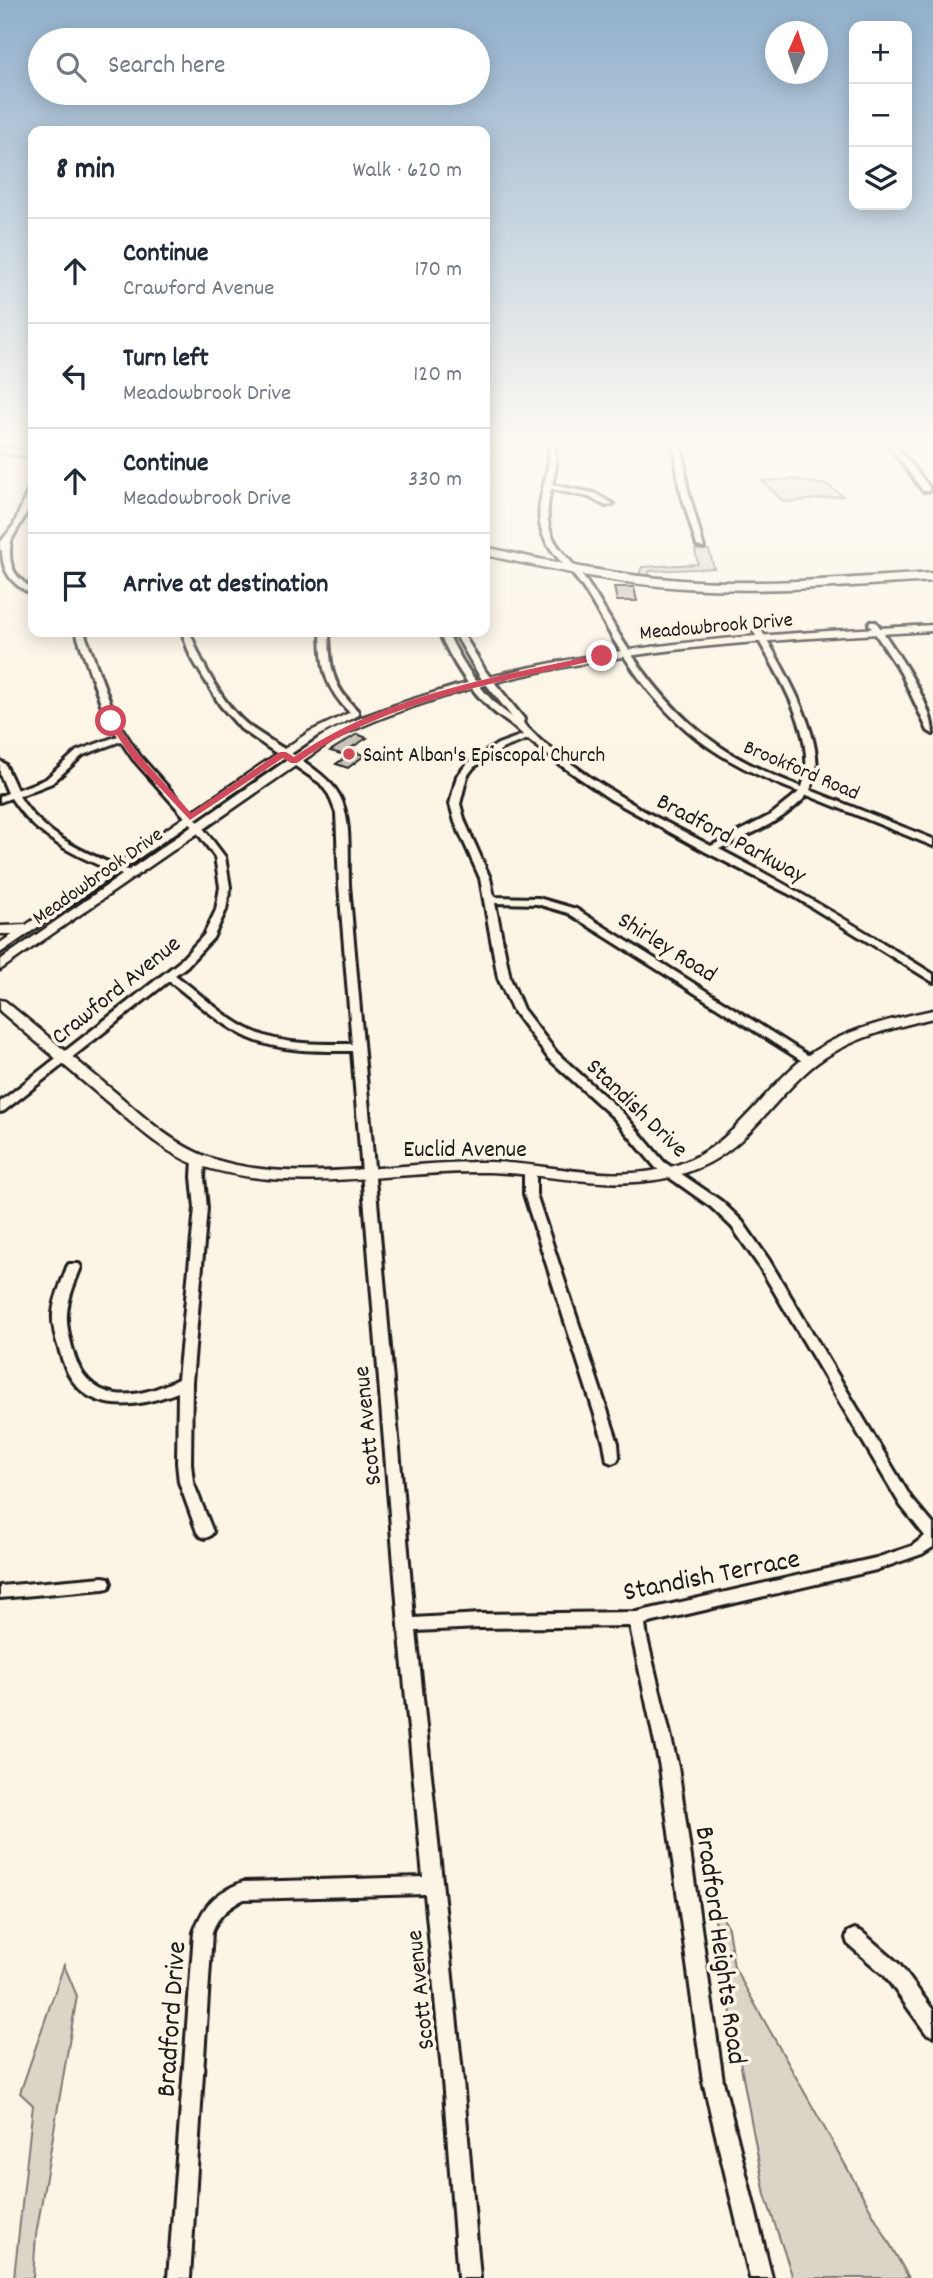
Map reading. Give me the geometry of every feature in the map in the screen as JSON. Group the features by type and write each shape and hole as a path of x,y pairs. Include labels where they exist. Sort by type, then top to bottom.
{"main road":[{"path":"490,552 576,571 647,581 752,587 933,577"}],"street":[{"path":"7,550 6,566 18,583 28,589"},
{"name":"Brookford Road","path":"556,550 576,571 622,649 667,706 714,748 746,767 933,843"},
{"name":"Meadowbrook Drive","path":"876,628 933,620"},
{"path":"876,628 905,673 933,731"},
{"name":"Meadowbrook Drive","path":"0,949 116,869 194,823 289,757 331,723 355,713 479,678 622,649 876,628 933,628"},
{"path":"710,850 791,806 805,791 810,778 811,754 789,690 761,636"},
{"name":"Crawford Avenue","path":"0,1108 169,976 201,946 221,910 224,873 220,857 122,738 102,700 82,637"},
{"name":"Scott Avenue","path":"188,637 198,664 224,705 244,727 323,781 340,807 407,1625 434,1885 469,2278"},
{"path":"325,637 331,688 355,713"},
{"name":"Bradford Parkway","path":"447,637 479,678"},
{"name":"Bradford Parkway","path":"460,637 479,678 499,711 611,796 836,917 933,979"},
{"name":"Meadowbrook Drive","path":"289,757 345,728 479,678"},
{"name":"Standish Drive","path":"529,736 501,746 477,760 462,776 454,804 485,878 504,978 528,1025 553,1056 618,1115 660,1165 716,1205 737,1224 764,1263 900,1493 933,1537"},
{"path":"0,799 48,781 87,749 122,738"},
{"path":"0,764 15,795 32,819 52,837 89,858 131,875"},
{"name":"Meadowbrook Drive","path":"0,966 131,875 194,823"},
{"name":"Shirley Road","path":"490,900 538,901 572,911 811,1061"},
{"path":"0,930 30,929"},
{"path":"169,976 218,1012 264,1040 323,1047 358,1047"},
{"name":"Euclid Avenue","path":"0,1004 165,1142 221,1166 284,1175 489,1167 612,1180 671,1172 707,1158 735,1139 798,1070 811,1061 860,1033 933,1014"},
{"path":"200,1159 198,1177 201,1208 185,1382 184,1463 186,1482 205,1532"},
{"path":"530,1171 530,1194 611,1443 612,1457"},
{"path":"74,1268 60,1313 60,1324 69,1361 85,1387 98,1394 129,1399 155,1395 185,1382"},
{"name":"Standish Terrace","path":"407,1625 637,1619 876,1564 917,1550 933,1537"},
{"path":"0,1592 103,1583"},
{"name":"Bradford Heights Road","path":"637,1619 669,1767 713,2081 761,2278"},
{"name":"Bradford Drive","path":"179,2278 203,1932 208,1916 218,1902 243,1891 434,1885"},
{"path":"855,1938 892,1970 933,2026"}],"shaded area":[{"path":"695,550 709,550 714,568 650,571 648,576 639,575 642,567 698,564"},
{"path":"712,1896 728,1928 734,1967 909,2278 793,2278 765,2195 719,1949"},
{"path":"64,1965 77,1996 36,2235 33,2278 9,2278 14,2277 33,2105 20,2093"}],"building":[{"path":"614,587 634,587 637,601 617,601"},
{"path":"357,734 367,738 341,754 330,751"},
{"path":"353,752 365,755 348,768 336,764"}],"waterway":[{"path":"890,626 933,624"},
{"path":"778,634 857,629"},
{"path":"640,647 742,637"},
{"path":"504,671 603,652"},
{"path":"346,721 456,684"},
{"path":"300,749 320,734"},
{"path":"206,813 277,764"},
{"path":"134,864 178,834"},
{"path":"10,948 110,880"},
{"path":"0,955 12,947"}],"place":[{"name":"Saint Alban's Episcopal Church","path":"349,754"}],"route":[{"path":"111,721 136,757 190,818 283,754 294,761 326,739 364,720 475,684 537,668 602,656"}]}
